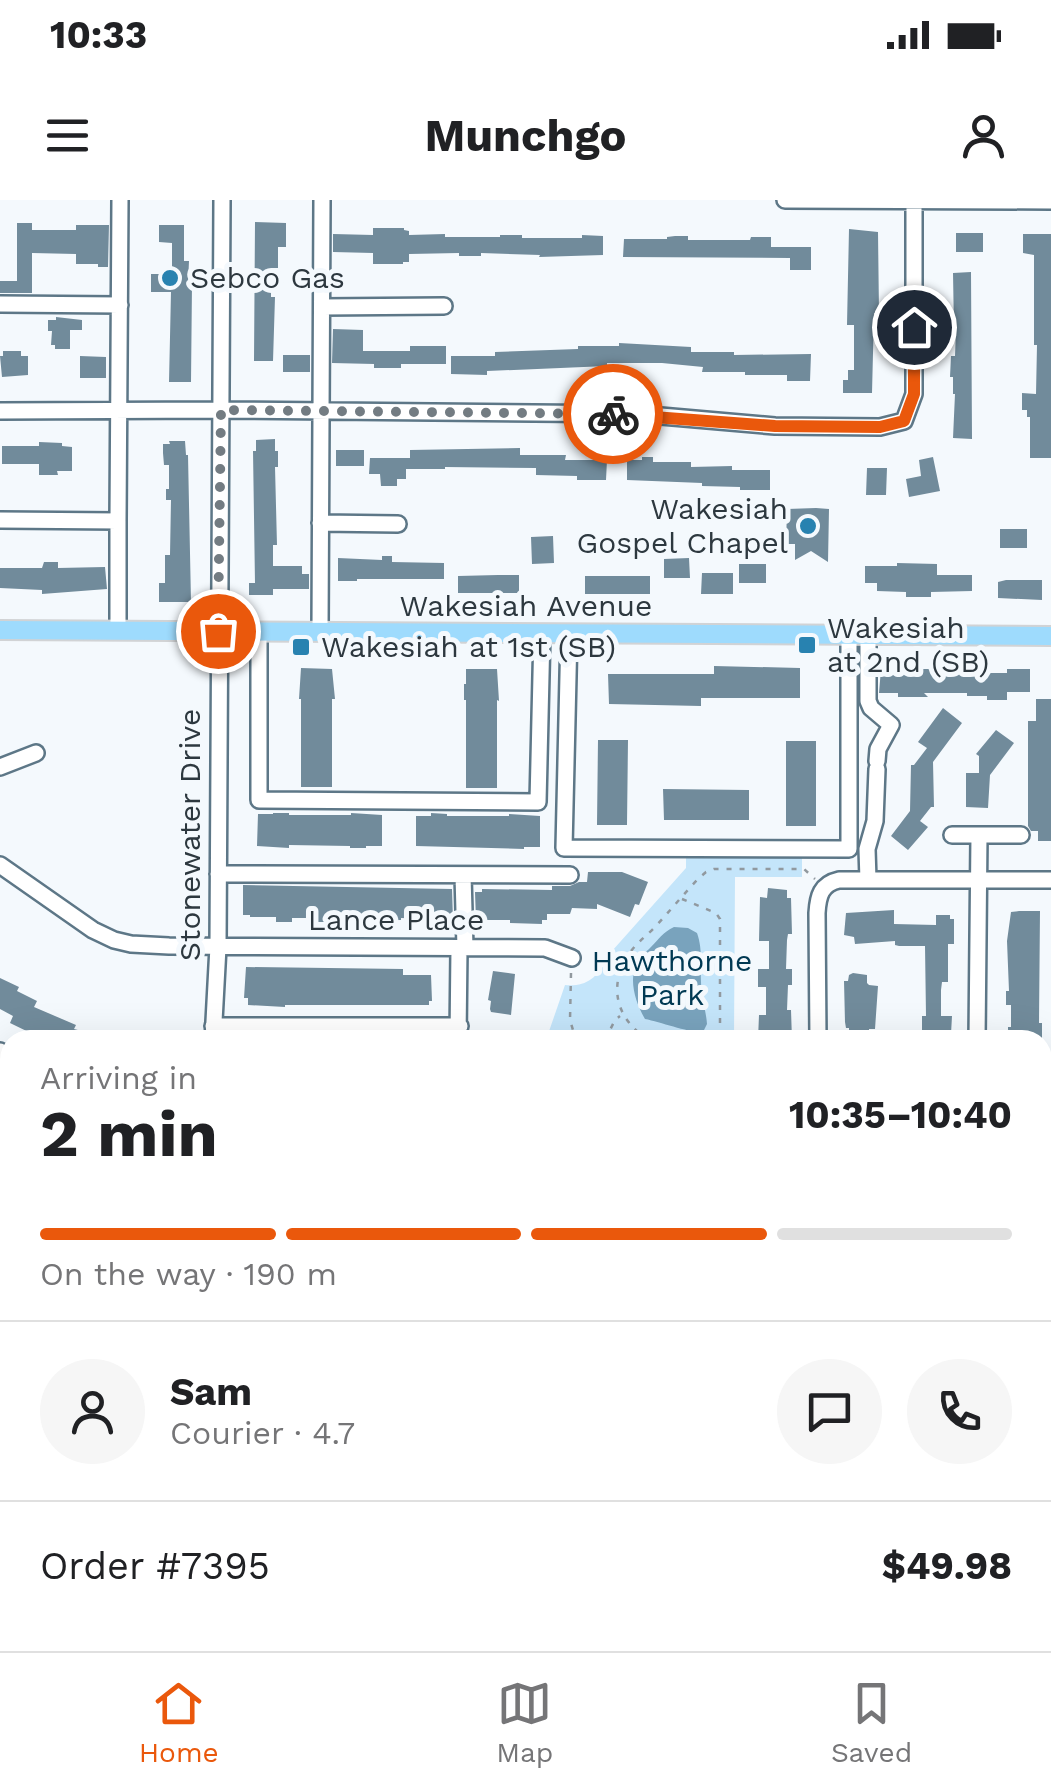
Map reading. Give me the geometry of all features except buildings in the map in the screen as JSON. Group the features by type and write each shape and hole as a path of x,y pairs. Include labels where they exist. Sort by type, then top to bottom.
{"main road":[{"name":"Wakesiah Avenue","path":"0,630 1051,636"}],"street":[{"path":"118,631 120,200"},
{"name":"Stonewater Drive","path":"213,1030 218,946 222,200"},
{"path":"320,632 322,200"},
{"path":"785,200 1051,201"},
{"path":"0,411 638,414 775,426 880,427 904,421 914,394 914,202"},
{"path":"0,304 120,305"},
{"path":"322,306 444,306"},
{"path":"0,520 118,521"},
{"path":"320,523 398,524"},
{"path":"258,632 259,800 538,802 542,633"},
{"path":"568,633 564,848 849,849 859,635"},
{"path":"859,635 868,700 871,708 891,725 878,749 875,821 867,848 868,880"},
{"path":"0,767 36,753"},
{"path":"952,835 1021,835"},
{"path":"977,1030 979,835"},
{"name":"Lance Place","path":"0,865 93,930 130,944 545,948 572,958"},
{"path":"218,874 570,875"},
{"path":"459,1030 463,876"},
{"path":"818,1030 817,913 824,886 839,880 1051,880"}],"path":[{"path":"633,1030 622,1015 617,990 622,966 639,942 706,872 804,869 824,886"},
{"path":"683,899 718,915 720,1030"},
{"path":"572,958 572,1030"},
{"path":"610,1030 622,1015"}],"green space":[{"name":"Hawthorne Park","path":"686,856 802,857 802,877 735,877 734,1030 549,1030 565,985 578,985 594,977 604,960 686,868"}],"shaded area":[{"path":"674,927 697,933 707,1024 704,1030 645,1019 636,997 633,973 639,958"}],"way so far":[{"path":"218,631 221,410 613,414"}],"place":[{"name":"Sebco Gas","path":"170,278"},
{"name":"Wakesiah Gospel Chapel","path":"808,526"},
{"name":"Wakesiah at 2nd (SB)","path":"807,645"},
{"name":"Wakesiah at 1st (SB)","path":"301,647"}],"route":[{"path":"613,414 775,426 880,427 904,421 914,394 914,327"}]}
